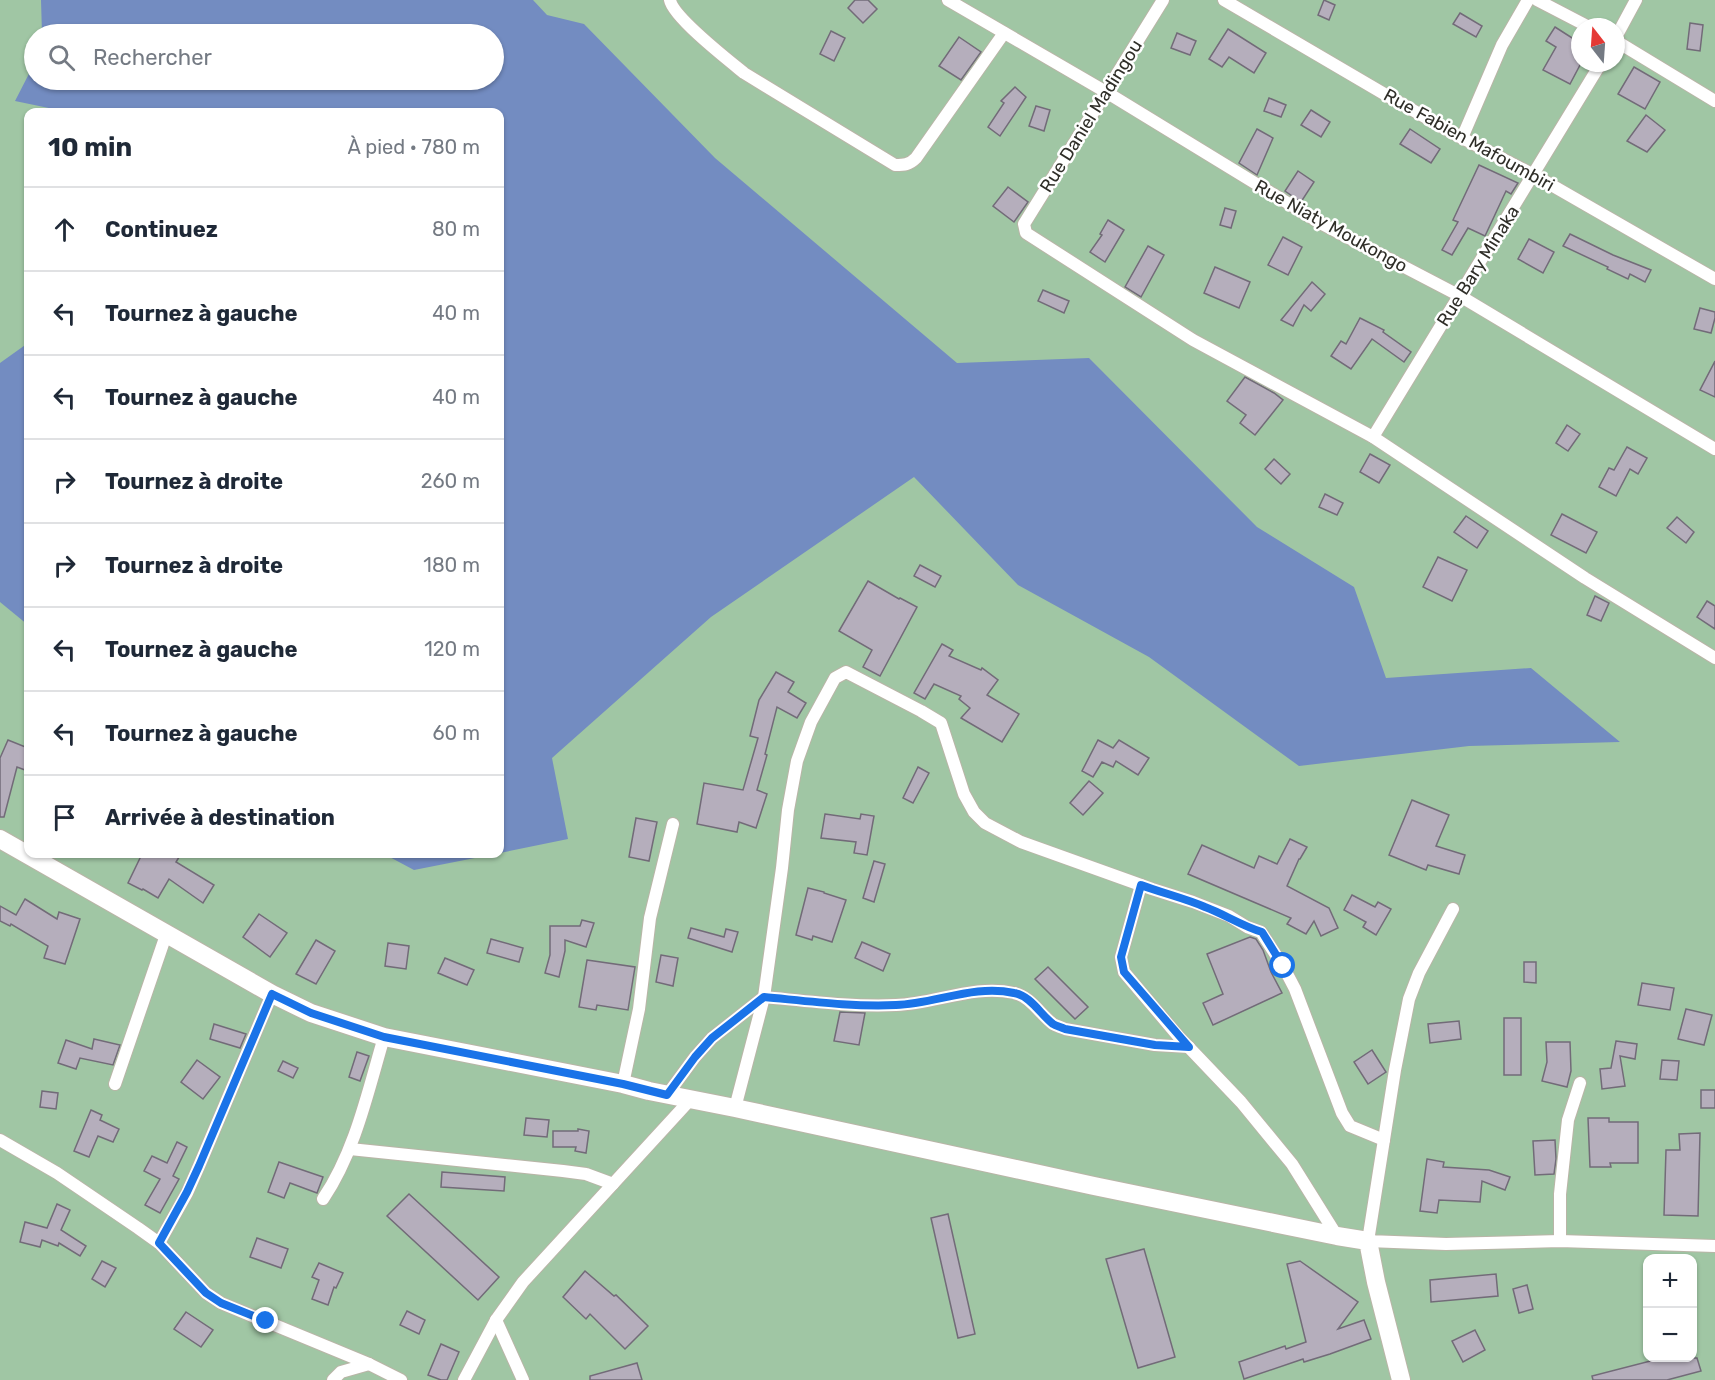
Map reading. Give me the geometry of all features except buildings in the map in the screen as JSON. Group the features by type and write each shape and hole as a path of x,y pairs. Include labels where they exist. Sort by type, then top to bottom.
{"street":[{"path":"670,0 679,15 724,57 744,72 895,165 904,165 916,158 1004,33"},
{"name":"Rue Niaty Moukongo","path":"948,0 1106,92 1322,224 1460,296 1715,449"},
{"name":"Rue Daniel Madingou","path":"1163,0 1024,224 1026,232 1192,340 1373,437"},
{"name":"Rue Fabien Mafoumbiri","path":"1224,0 1386,95 1534,175 1715,279"},
{"path":"1462,138 1502,45 1528,0"},
{"path":"1538,0 1572,18"},
{"path":"1625,21 1636,0"},
{"path":"1625,45 1715,101"},
{"name":"Rue Bary Minaka","path":"1373,437 1596,72"},
{"path":"1373,437 1585,578 1715,658"},
{"path":"735,1108 764,997 788,810 797,761 811,722 835,678 846,672 941,723 964,794 974,812 985,823 1021,842 1193,902 1262,932 1295,989 1342,1113 1350,1126 1384,1140"},
{"path":"623,1084 639,1009 650,918 673,824"},
{"path":"0,839 24,853"},
{"path":"33,858 272,994 311,1013 384,1037 623,1084 1094,1186 1368,1241 1446,1244 1560,1241 1715,1246"},
{"path":"1141,885 1121,957 1124,972 1189,1047 1241,1102 1292,1164 1337,1236"},
{"path":"1401,1380 1368,1241 1395,1070 1409,999 1419,973 1453,909"},
{"path":"115,1084 166,935"},
{"path":"667,1095 712,1038 764,997 897,1005 915,1004 963,993 991,991 1016,993 1031,1002 1053,1024 1065,1029 1155,1045 1189,1047"},
{"path":"159,1243 199,1166 272,994"},
{"path":"323,1199 350,1149 384,1037"},
{"path":"1560,1241 1560,1194 1568,1120 1580,1083"},
{"path":"464,1380 496,1320 523,1282 690,1100"},
{"path":"0,1140 57,1173 159,1243 206,1293 221,1303 369,1364 401,1380"},
{"path":"350,1149 586,1174 613,1184"},
{"path":"496,1320 523,1380"},
{"path":"333,1380 341,1372 369,1364"}],"green space":[{"path":"0,0 1715,0 1715,1380 0,1380"}],"water":[{"path":"41,0 533,0 547,15 584,24 715,158 957,363 1089,358 1257,527 1354,587 1386,678 1531,668 1620,742 1469,746 1299,766 1149,657 1018,585 914,477 711,617 552,758 568,839 504,852 504,108 49,108 15,101 24,83 24,90 504,90 504,24 42,24"},
{"path":"24,346 24,622 0,602 0,363"},
{"path":"392,858 475,858 414,870"}],"route":[{"path":"266,1321 221,1303 206,1293 159,1243 199,1166 272,994 311,1013 384,1037 623,1084 667,1095 712,1038 764,997 897,1005 915,1004 963,993 991,991 1016,993 1031,1002 1053,1024 1065,1029 1155,1045 1189,1047 1124,972 1121,957 1141,885 1193,902 1262,932 1283,966"}]}
